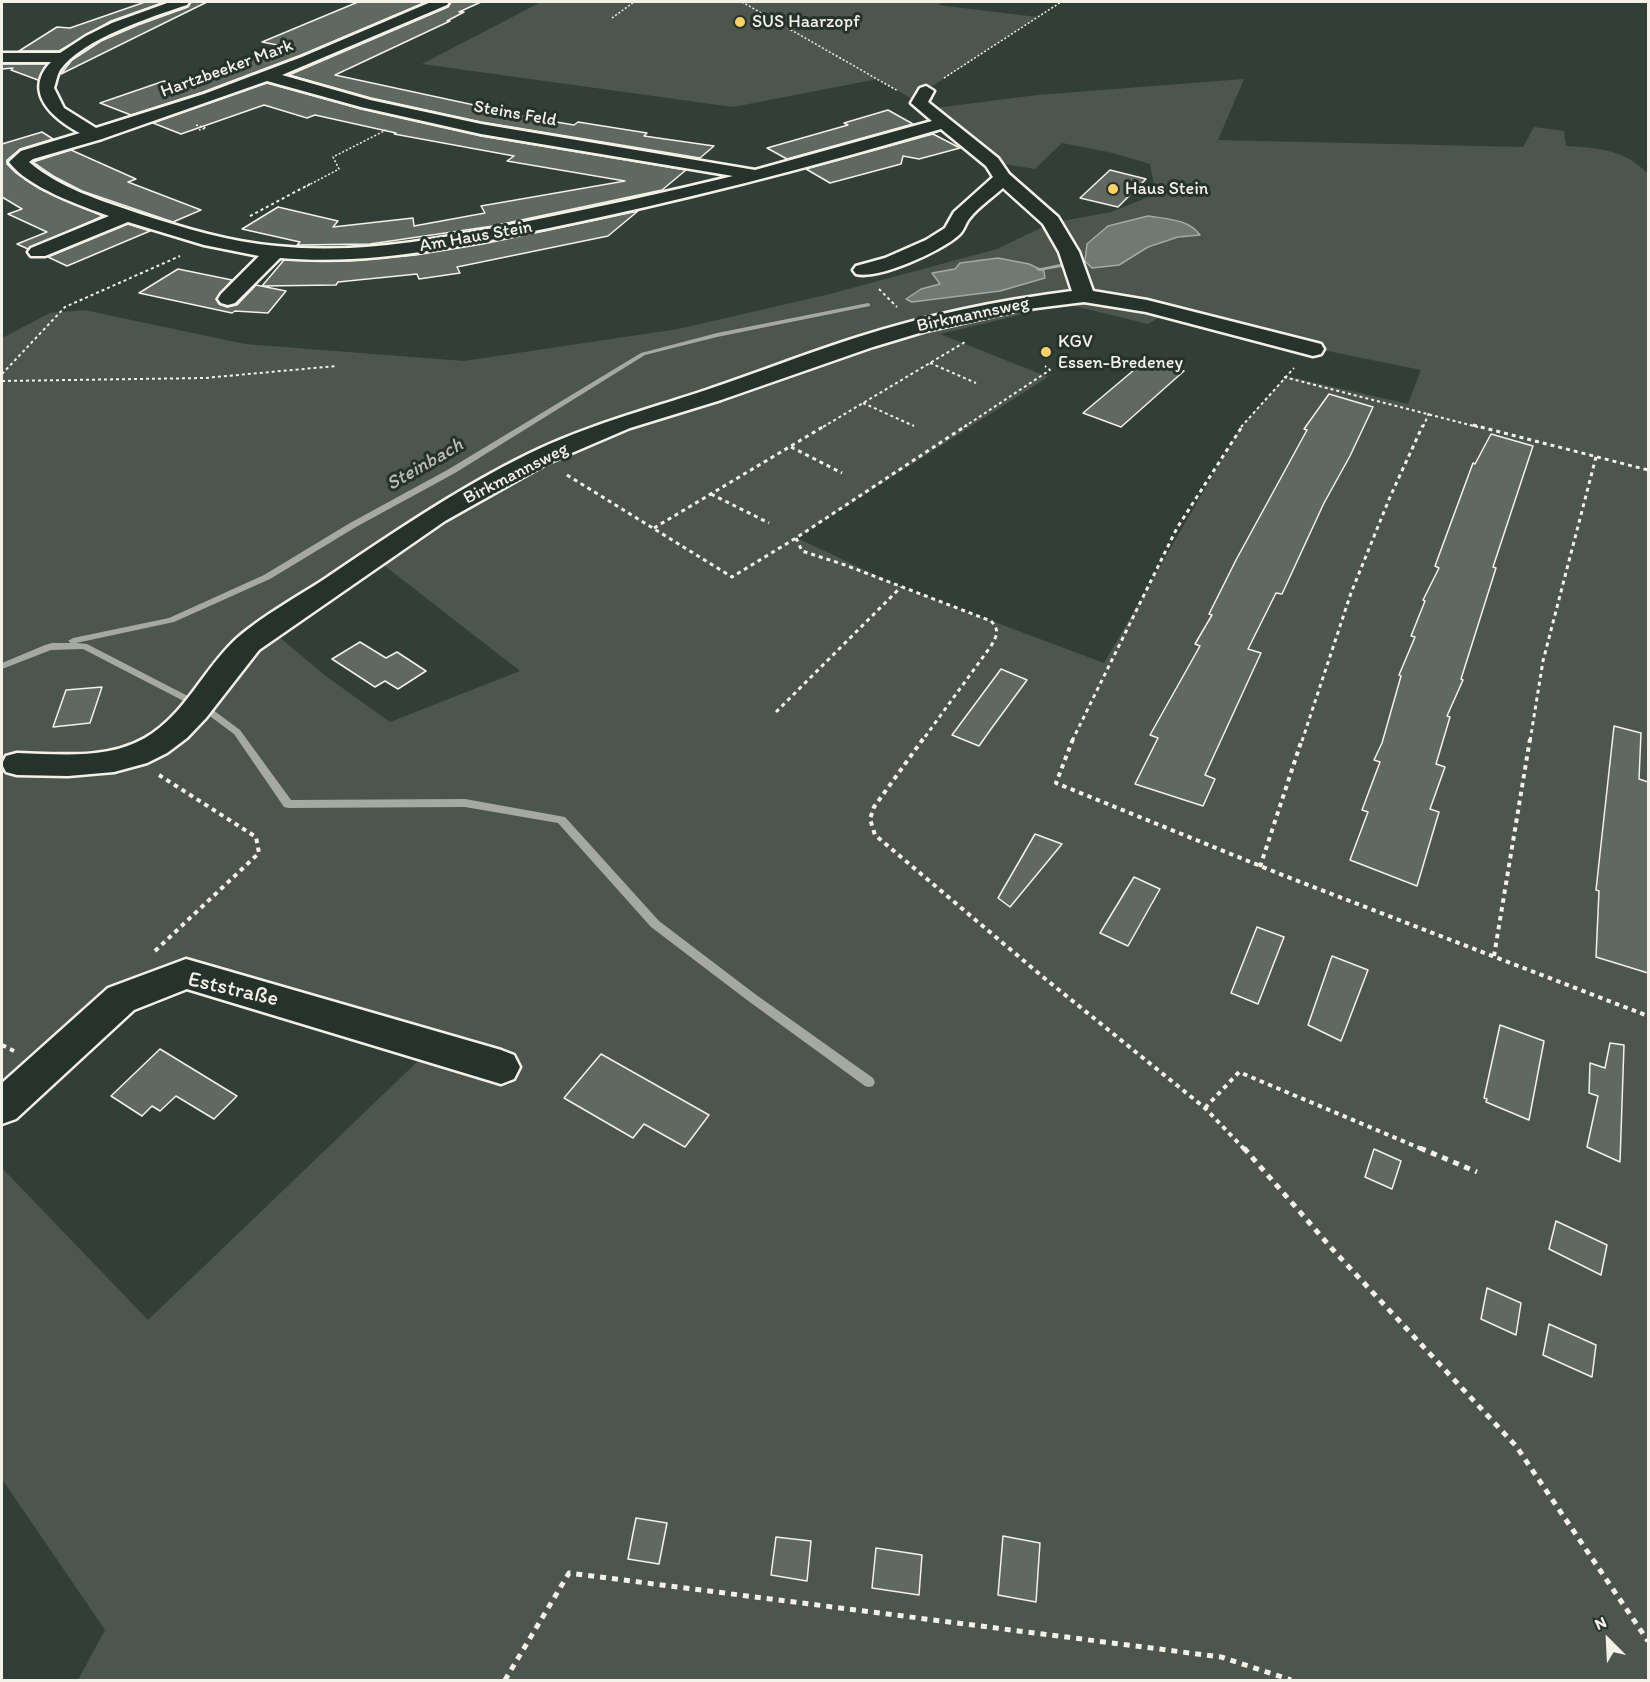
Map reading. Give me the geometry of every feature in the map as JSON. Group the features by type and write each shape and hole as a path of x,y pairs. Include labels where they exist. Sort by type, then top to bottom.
{"street":[{"path":"96,135 54,107 47,94 48,80 62,58 98,35 182,2"},
{"name":"Hartzbeeker Mark","path":"20,159 204,100 268,76 442,2"},
{"path":"2,57 62,58"},
{"name":"Steins Feld","path":"268,76 345,99 481,129 759,176"},
{"path":"923,97 944,123 992,162 1003,178 1051,221 1069,252 1084,296"},
{"name":"Am Haus Stein","path":"20,159 18,162 20,164 54,185 104,209 209,241 275,252 362,253 442,244 595,214 759,176 944,123"},
{"path":"863,270 892,262 933,244 953,231 961,216 1003,178"},
{"path":"38,252 126,216"},
{"path":"228,299 275,252"},
{"name":"Birkmannsweg","path":"17,765 73,765 136,757 156,747 176,732 195,711 229,663 249,643 436,516 537,459 622,423 936,325 1020,304 1084,296 1147,306 1313,349"},
{"name":"Eststraße","path":"2,1107 122,999 186,974 501,1067"}],"path":[{"path":"612,18 634,2"},
{"path":"742,2 923,97 1061,2"},
{"path":"250,216 339,169 333,157 415,115"},
{"path":"2,374 65,307 144,273 209,241"},
{"path":"863,270 888,299 936,325"},
{"path":"654,528 971,339"},
{"path":"1313,349 1284,377 1240,428 1177,528 1072,741 1056,783 1260,867 1648,1016"},
{"path":"930,363 976,383"},
{"path":"2,381 205,378 336,366"},
{"path":"562,472 732,577 796,538 1050,370 1045,366"},
{"path":"1284,377 1648,470"},
{"path":"862,403 914,426"},
{"path":"1260,867 1352,593 1390,497 1429,413"},
{"path":"790,446 843,473"},
{"path":"1494,956 1543,661 1596,457"},
{"path":"711,494 769,523"},
{"path":"796,538 802,551 991,621 997,628 998,634 874,807 870,819 875,835 1043,977 1205,1108 1264,1169 1335,1252 1516,1446 1648,1641"},
{"path":"776,712 901,587"},
{"path":"136,757 184,792 231,819 256,837 259,853 153,953"},
{"path":"1205,1108 1239,1072 1477,1172"},
{"path":"505,1680 569,1573 1221,1657 1291,1680"}],"shaded area":[{"path":"541,2 943,2 938,5 1037,17 925,91 919,103 878,79 733,107 422,64"},
{"path":"1244,79 1218,140 1523,147 1534,127 1564,131 1566,146 1610,151 1630,159 1648,174 1648,1680 78,1680 105,1630 2,1479 2,1168 148,1320 443,1037 355,1011 186,973 149,981 2,1106 2,338 50,313 84,310 245,344 464,361 678,329 830,294 997,249 1051,223 1111,212 1156,194 1150,164 1113,153 1062,143 1035,169 992,162 927,109 1037,95","holes":["1148,216 1183,223 1200,235 1178,237 1148,247 1119,265 1092,268 1085,261 1087,244 1108,226","998,258 1029,264 1044,272 1045,277 1000,291 912,302 907,299 921,289 940,284 933,273 955,269 960,263","1066,304 1148,324 1160,317 1290,344 1312,355 1318,349 1421,370 1408,404 1286,376 1240,428 1104,663 901,587 797,538 1048,377 940,334","906,331 714,397 622,424 521,469 436,517 376,559 520,671 390,722 327,677 272,631 120,774 116,775 271,629 435,517 536,459 619,422 713,394 865,341"]},
{"path":"1148,216 1183,223 1200,235 1178,237 1148,247 1119,265 1092,268 1085,261 1087,244 1108,226"},
{"path":"998,258 1029,264 1044,271 1045,278 1000,291 912,302 906,299 921,289 940,284 932,273 955,269 960,263"}],"building":[{"path":"145,2 165,2 111,21 59,51 19,51 57,27 70,28"},
{"path":"191,2 207,2 61,74 72,60 101,41 188,7"},
{"path":"358,2 426,2 301,55 203,92 131,115 100,103 164,81 181,87 283,46 262,42"},
{"path":"451,2 481,2 459,12 464,12 447,21 450,21 335,75 488,108 485,110 574,125 578,122 647,133 644,136 714,146 700,158 481,122 371,98 289,75 448,7"},
{"path":"2,64 47,64 38,80 11,70 13,68 2,69"},
{"path":"267,83 361,109 481,136 686,170 662,190 493,226 370,244 297,245 300,242 242,229 278,207 338,221 333,227 413,218 414,226 485,213 481,206 625,181 507,161 514,156 394,134 396,133 315,115 307,118 264,105 181,134 153,123"},
{"path":"888,110 913,124 787,159 767,148 848,125 844,123"},
{"path":"42,132 53,139 20,149 7,160 7,164 40,189 103,216 28,249 17,244 47,232 8,214 22,209 2,197 2,144"},
{"path":"933,134 960,148 919,159 903,156 901,164 830,183 806,169"},
{"path":"71,150 136,179 128,182 201,210 173,222 82,191 33,162"},
{"name":"Haus Stein","path":"1110,170 1146,179 1118,207 1080,198"},
{"path":"638,211 608,236 457,267 460,273 419,279 417,274 338,282 336,285 262,286 284,260 348,261 416,255 483,244"},
{"path":"128,224 150,231 67,266 48,257"},
{"path":"178,269 232,280 216,299 219,304 227,307 237,305 256,285 286,291 268,313 235,311 232,313 139,293"},
{"path":"1147,359 1184,371 1121,427 1083,413"},
{"path":"1329,394 1373,407 1324,503 1282,594 1276,593 1248,649 1261,653 1205,775 1215,779 1203,806 1135,784 1158,738 1150,735 1200,646 1195,644 1212,615 1209,614 1307,430 1304,429"},
{"path":"1491,434 1533,446 1493,567 1496,568 1461,679 1463,680 1447,716 1450,717 1436,764 1445,767 1430,809 1439,812 1417,886 1350,860 1368,812 1362,810 1380,762 1374,760 1382,743 1401,676 1399,675 1415,637 1411,636 1425,601 1423,600 1439,568 1435,566 1473,463 1475,464"},
{"path":"360,642 386,658 397,652 426,671 398,689 385,681 375,687 332,659"},
{"path":"1001,669 1027,680 979,746 952,735"},
{"path":"102,687 90,723 53,727 66,690"},
{"path":"1614,726 1641,733 1639,779 1648,782 1648,973 1596,957 1599,891 1596,890"},
{"path":"1035,834 1062,844 1010,907 998,898"},
{"path":"1134,877 1160,889 1128,946 1100,933"},
{"path":"1257,927 1284,937 1258,1004 1231,993"},
{"path":"1332,956 1368,970 1341,1041 1308,1025"},
{"path":"1500,1025 1544,1041 1529,1120 1486,1102 1487,1099 1484,1098"},
{"path":"1610,1043 1624,1045 1620,1162 1587,1147 1598,1096 1589,1093 1590,1063 1605,1068"},
{"path":"160,1049 237,1096 214,1119 176,1096 160,1111 152,1106 142,1116 111,1096"},
{"path":"601,1054 709,1115 685,1147 644,1124 633,1138 564,1098"},
{"path":"1374,1149 1401,1161 1392,1189 1365,1177"},
{"path":"1556,1221 1607,1245 1601,1275 1549,1249"},
{"path":"1487,1288 1521,1303 1516,1335 1481,1319"},
{"path":"1549,1324 1596,1345 1592,1377 1543,1355"},
{"path":"636,1518 667,1523 659,1564 628,1559"},
{"path":"1003,1536 1040,1543 1036,1602 998,1595"},
{"path":"776,1537 811,1541 807,1581 771,1575"},
{"path":"876,1548 922,1555 919,1595 872,1588"}],"waterway":[{"path":"1039,269 1065,265"},
{"name":"Steinbach","path":"73,641 171,620 267,577 353,525 452,471 643,354 717,335 868,305"},
{"path":"50,647 84,646 206,709 237,732 288,804 465,803 561,820 655,924 869,1082"},
{"name":"Steinbach","path":"2,666 50,647"}],"place":[{"name":"SUS Haarzopf","path":"740,22"},
{"name":"Haus Stein","path":"1113,189"},
{"name":"KGV Essen-Bredeney","path":"1046,352"}]}
